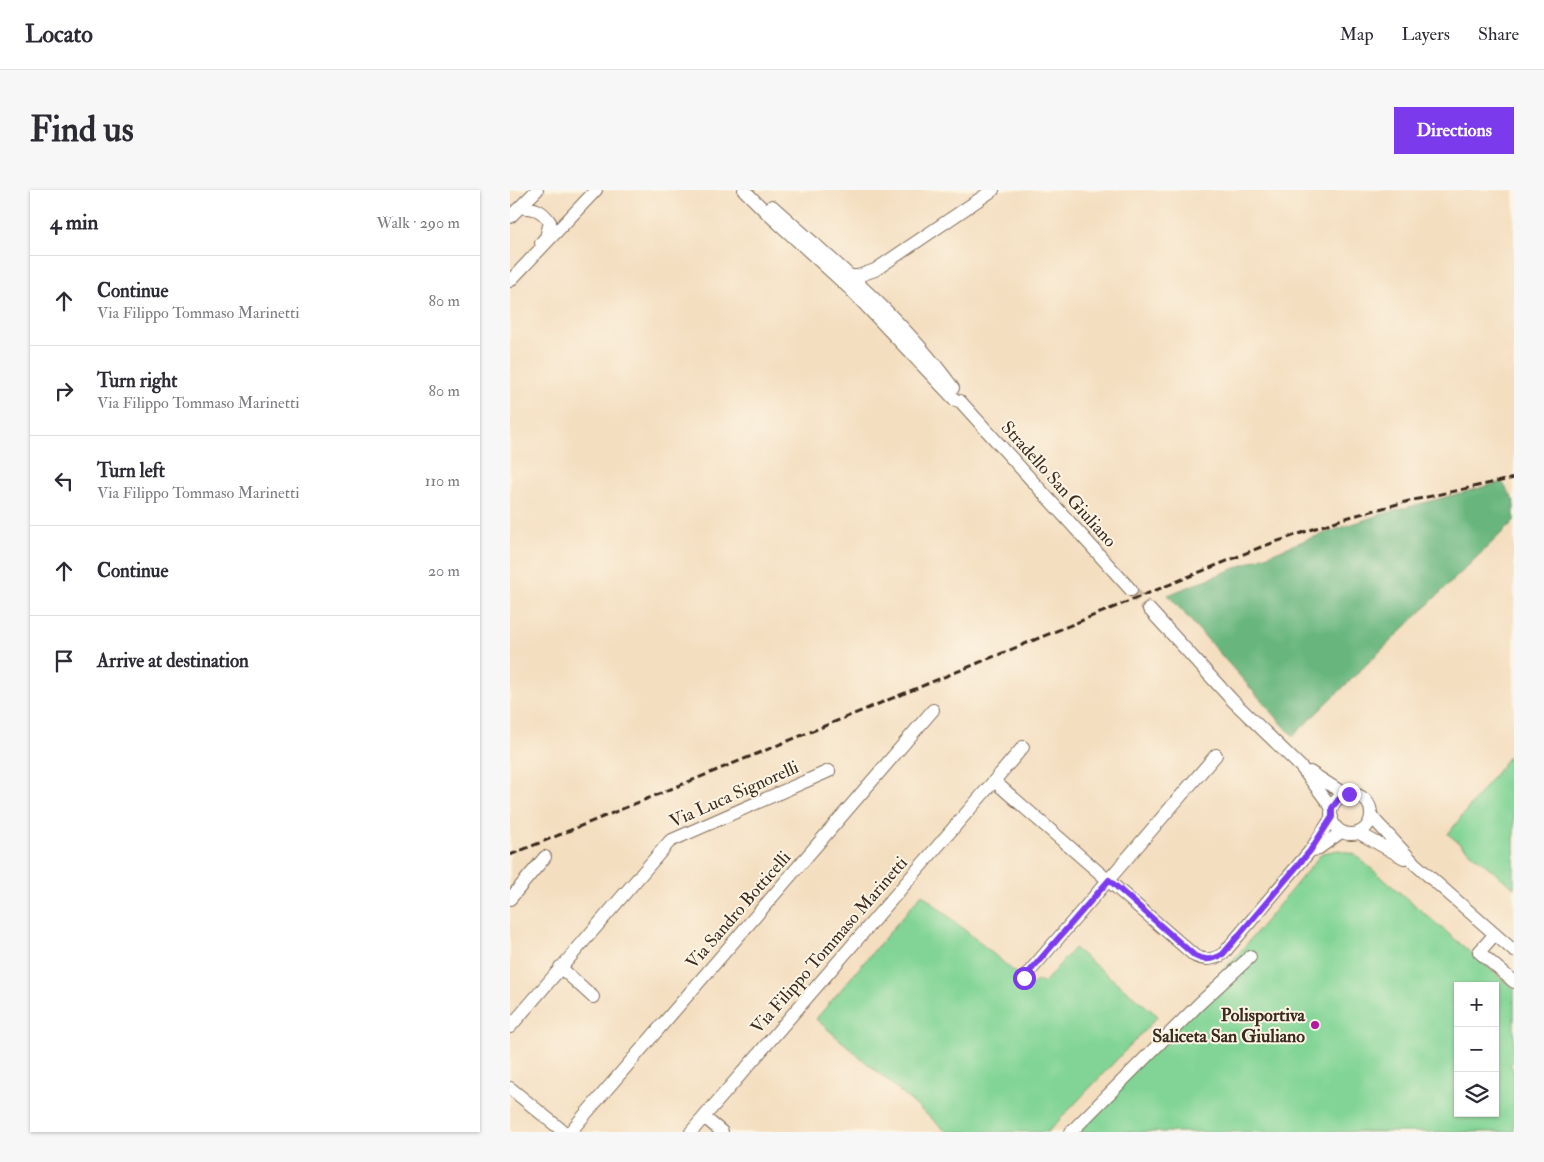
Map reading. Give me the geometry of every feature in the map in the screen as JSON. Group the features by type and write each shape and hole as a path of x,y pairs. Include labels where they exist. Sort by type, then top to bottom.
{"street":[{"path":"515,212 537,190"},
{"path":"510,281 596,190"},
{"name":"Stradello San Giuliano","path":"744,190 765,212 849,288 955,400 960,401 1131,590"},
{"name":"Stradello San Giuliano","path":"756,190 772,207 851,276 931,357 959,395 960,401"},
{"path":"851,276 865,275 875,270 993,190"},
{"path":"515,212 537,209 550,222 546,237 526,266"},
{"name":"Stradello San Giuliano","path":"804,247 810,247 843,275 851,276"},
{"path":"874,299 871,290 875,270"},
{"name":"Stradello San Giuliano","path":"891,316 891,322 910,344 911,352"},
{"path":"1148,609 1232,700 1301,766 1346,795"},
{"name":"Via Sandro Botticelli","path":"570,1132 933,710"},
{"name":"Via Filippo Tommaso Marinetti","path":"691,1132 1023,747"},
{"path":"1024,978 1216,755"},
{"path":"1301,766 1332,812 1334,825 1342,832 1348,834 1359,833 1414,864"},
{"name":"Via Luca Signorelli","path":"510,1027 670,841 829,771"},
{"path":"994,781 1195,956 1201,959 1216,958 1223,954 1310,851 1338,800 1346,795 1356,795 1364,799 1370,807 1371,816 1367,826 1359,833"},
{"path":"1371,816 1414,864 1514,951"},
{"path":"1310,851 1319,848 1342,832"},
{"path":"510,899 546,856"},
{"path":"1495,934 1479,952 1514,982"},
{"path":"1071,1132 1199,1004 1250,957"},
{"path":"560,968 593,997"},
{"path":"510,1088 564,1132"},
{"path":"704,1117 722,1132"}],"green space":[{"path":"1502,482 1514,501 1514,521 1293,736 1168,595 1308,539 1379,515"},
{"path":"1514,750 1514,888 1448,834"},
{"name":"Polisportiva Saliceta San Giuliano","path":"1339,850 1354,854 1514,989 1514,1060 1510,1065 1514,1070 1514,1132 1075,1132 1240,952 1322,853"},
{"path":"922,894 1029,984 1039,980 1044,983 1074,948 1158,1016 1048,1132 947,1132 816,1019"}],"tunnel":[{"path":"1131,590 1149,609"}],"railway":[{"path":"510,855 1261,547 1342,519 1409,501 1514,478"}],"place":[{"name":"Polisportiva Saliceta San Giuliano","path":"1315,1025"}],"route":[{"path":"1024,978 1109,880 1195,956 1201,959 1216,958 1223,954 1310,851 1332,817 1334,804 1342,796 1349,794"}]}
